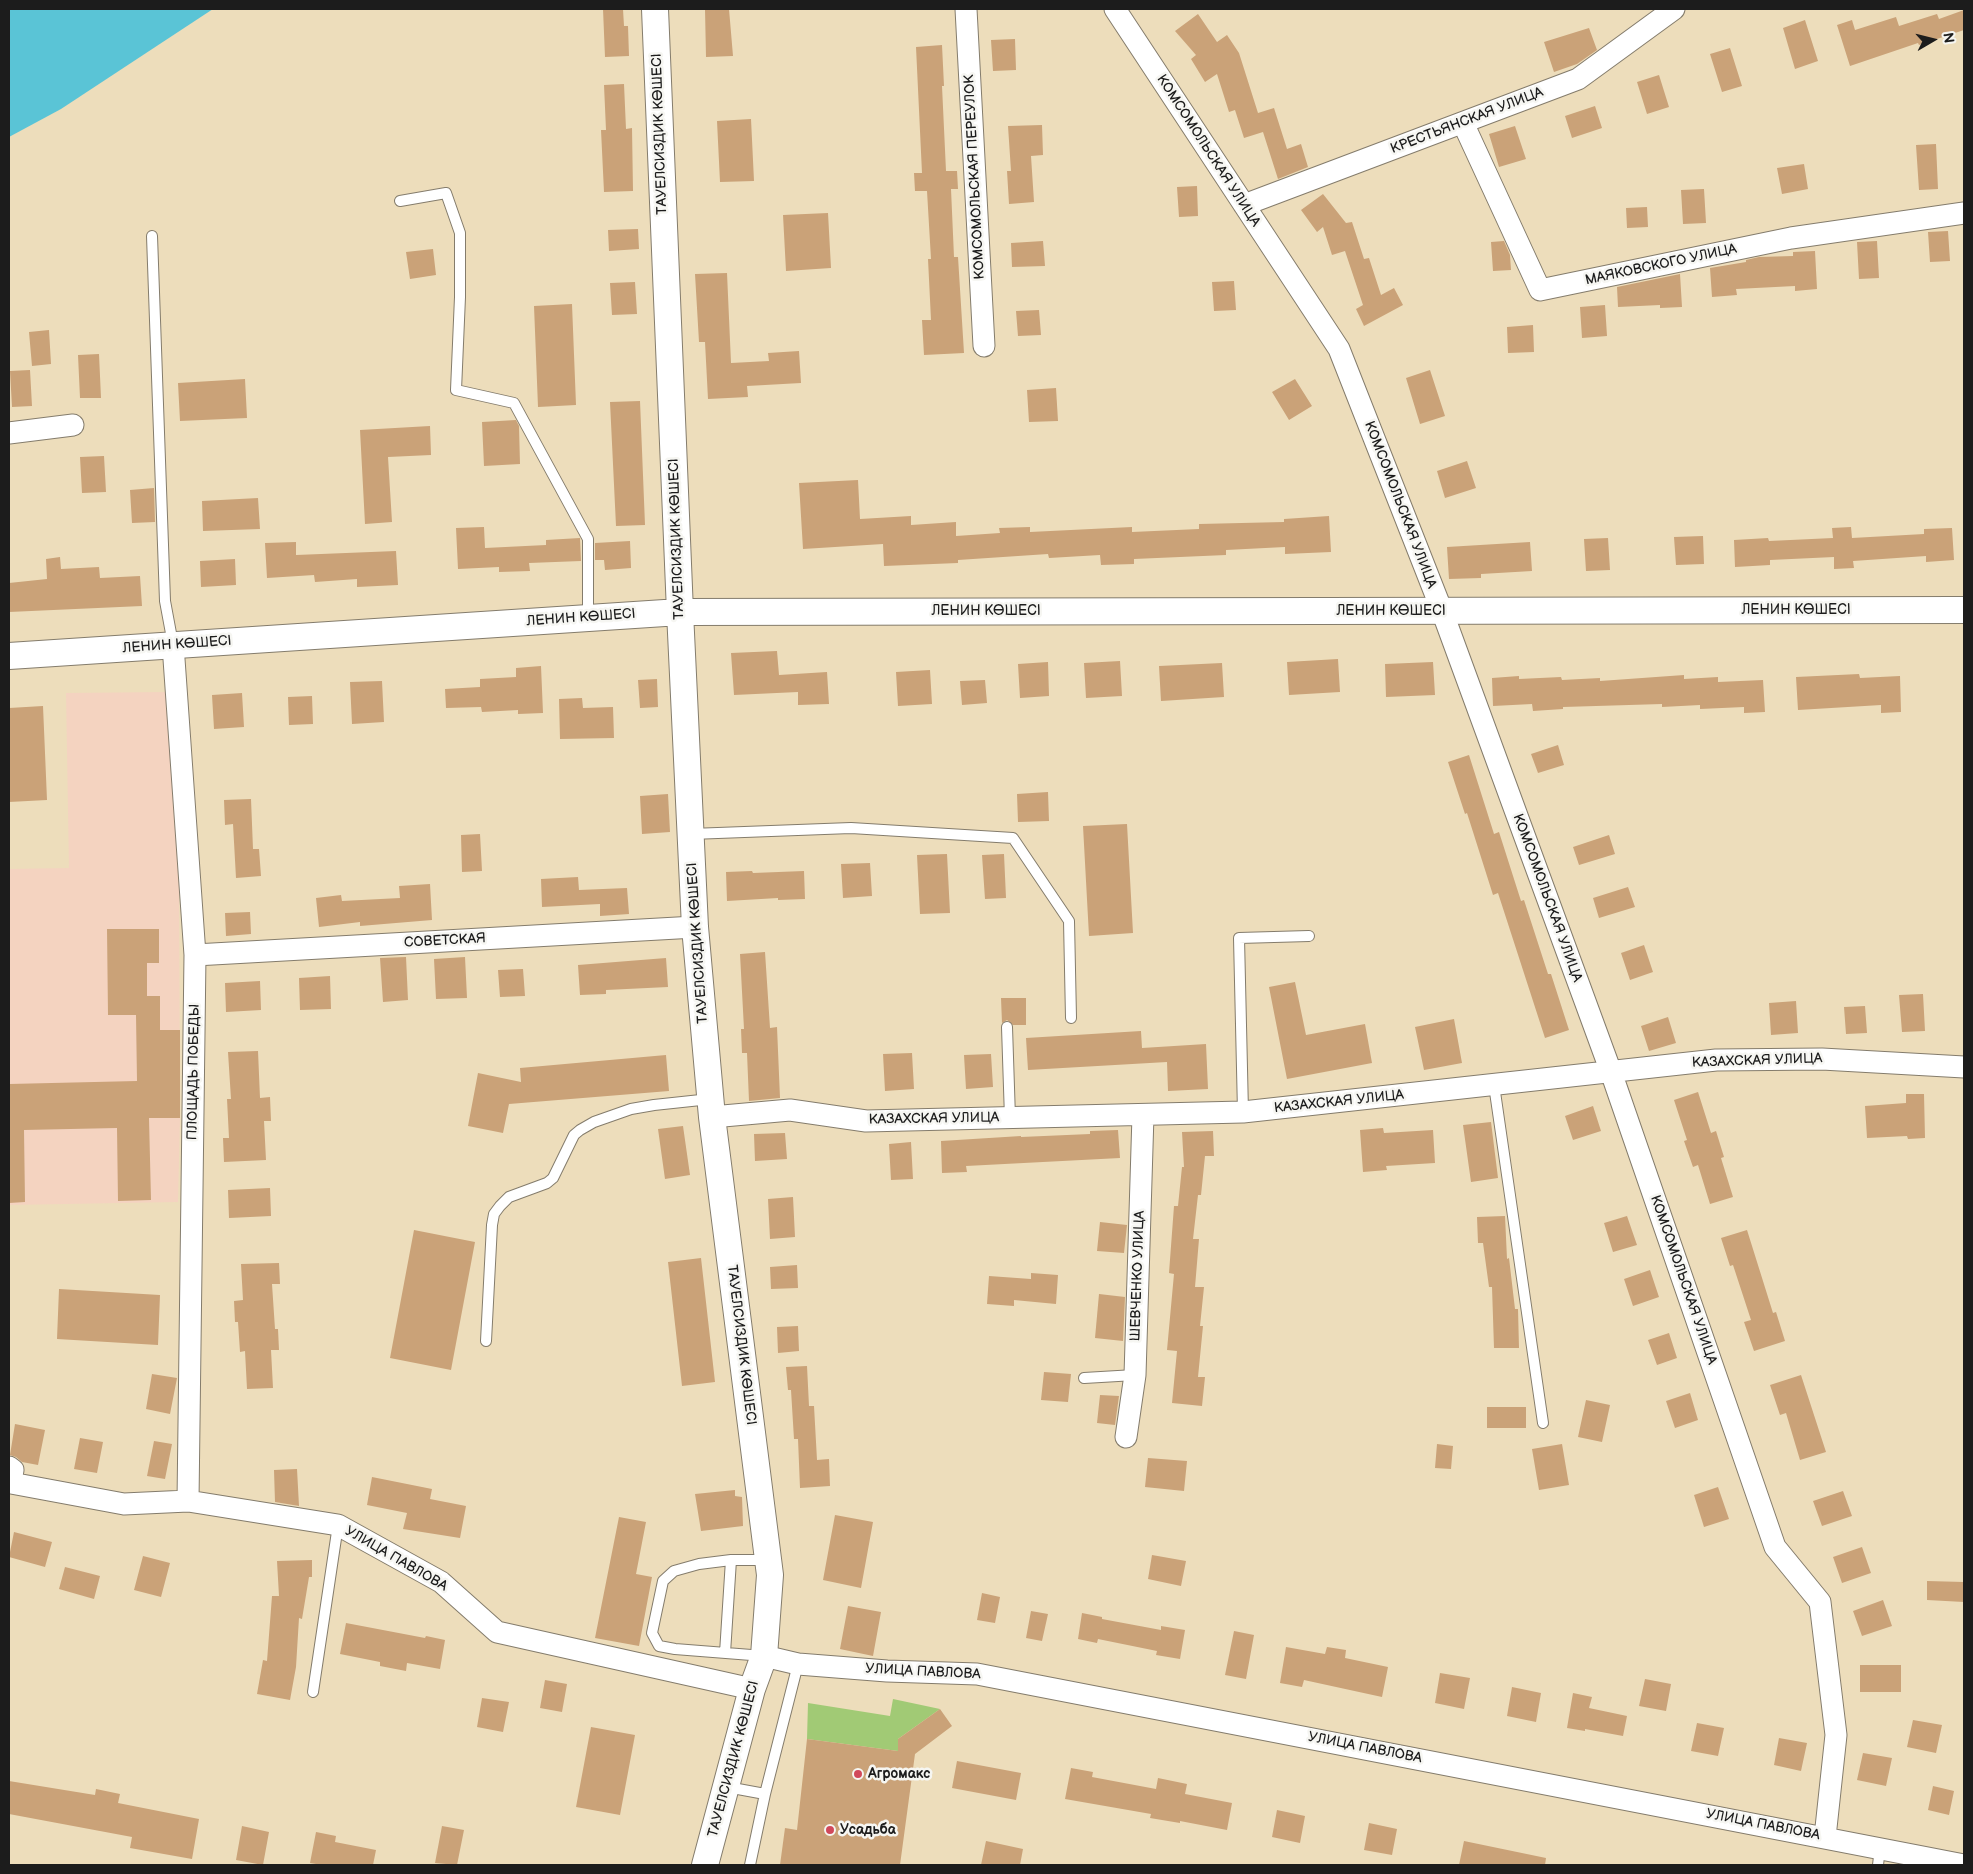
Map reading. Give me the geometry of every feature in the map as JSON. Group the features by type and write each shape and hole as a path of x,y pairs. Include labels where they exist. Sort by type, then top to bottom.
{"street":[{"name":"ТАУЕЛСИЗДИК КӨШЕСІ","path":"655,9 695,927 712,1108 770,1575 764,1656 752,1689 705,1865"},
{"name":"КОМСОМОЛЬСКАЯ ПЕРЕУЛОК","path":"966,9 984,346"},
{"name":"КОМСОМОЛЬСКАЯ УЛИЦА","path":"1115,9 1339,349 1442,610 1611,1072 1775,1547 1820,1602 1836,1735 1825,1837"},
{"name":"КРЕСТЬЯНСКАЯ УЛИЦА","path":"1244,205 1578,80 1674,9"},
{"name":"МАЯКОВСКОГО УЛИЦА","path":"1463,123 1540,290 1791,238 1964,214"},
{"path":"9,433 73,425"},
{"name":"ЛЕНИН КӨШЕСІ","path":"9,656 680,612 1964,610"},
{"name":"ПЛОЩАДЬ ПОБЕДЫ","path":"173,645 195,954 188,1501"},
{"name":"СОВЕТСКАЯ","path":"195,954 695,927"},
{"name":"КАЗАХСКАЯ УЛИЦА","path":"712,1108 790,1110 866,1121 1243,1112 1726,1060 1822,1059 1964,1067"},
{"name":"ШЕВЧЕНКО УЛИЦА","path":"1126,1437 1135,1375 1143,1115"},
{"name":"УЛИЦА ПАВЛОВА","path":"9,1467 14,1470 11,1483 124,1504 188,1501 338,1525 441,1582 497,1632 752,1689"},
{"name":"УЛИЦА ПАВЛОВА","path":"764,1656 798,1664 887,1671 977,1674 1825,1837 1879,1857 1964,1865"}],"lane":[{"path":"400,201 446,193 460,233 460,297 456,390 514,403 588,539 588,618"},
{"path":"152,236 165,601 173,645"},
{"path":"690,834 851,828 1013,838 1069,921 1071,1018"},
{"path":"1243,1112 1239,938 1309,936"},
{"path":"1007,1027 1010,1118"},
{"path":"1494,1085 1543,1423"},
{"path":"486,1341 492,1225 494,1214 500,1206 509,1197 547,1183 553,1178 574,1135 594,1122 654,1104 712,1108"},
{"path":"1084,1378 1135,1375"},
{"path":"313,1692 338,1525"},
{"path":"764,1656 659,1646 652,1632 663,1581 674,1570 699,1564 731,1560 769,1560"},
{"path":"725,1653 731,1560"},
{"path":"750,1865 765,1794 798,1664"},
{"path":"726,1787 765,1794"}],"shaded area":[{"path":"168,692 179,880 180,1118 178,1202 9,1205 9,869 69,868 66,693"}],"green space":[{"path":"893,1699 940,1709 898,1739 898,1751 807,1739 808,1703 890,1716"}],"water":[{"path":"9,9 213,9 61,109 9,137"}],"building":[{"path":"603,9 623,9 624,26 628,26 629,56 605,57"},
{"path":"705,9 729,9 733,56 706,57"},
{"path":"1964,10 1964,30 1850,66 1837,25 1852,20 1855,30 1896,17 1899,26 1937,14 1939,19"},
{"path":"1198,14 1217,42 1227,35 1239,53 1258,113 1274,108 1287,149 1301,144 1308,167 1278,179 1263,132 1244,138 1235,110 1229,112 1217,74 1205,82 1191,59 1196,55 1175,31"},
{"path":"1805,20 1818,61 1795,69 1783,28"},
{"path":"1589,28 1597,50 1577,64 1554,72 1544,42"},
{"path":"1015,39 1016,70 993,71 991,40"},
{"path":"942,45 946,171 957,171 958,189 951,189 954,257 958,257 964,353 924,355 922,320 931,320 928,259 931,259 927,191 915,191 914,173 922,173 916,47"},
{"path":"1730,48 1742,86 1722,92 1710,54"},
{"path":"1659,75 1669,107 1647,114 1637,82"},
{"path":"624,84 626,129 632,128 633,191 604,192 601,130 606,130 604,85"},
{"path":"1595,106 1602,128 1572,138 1565,116"},
{"path":"751,119 754,181 720,182 717,121"},
{"path":"1042,125 1043,155 1031,156 1034,202 1009,204 1007,171 1011,171 1008,126"},
{"path":"1515,126 1526,159 1499,167 1489,134"},
{"path":"1936,144 1938,189 1919,190 1916,145"},
{"path":"1804,164 1808,189 1782,194 1777,168"},
{"path":"1197,186 1198,216 1179,217 1177,187"},
{"path":"1704,189 1706,223 1683,224 1681,190"},
{"path":"1323,194 1346,223 1352,222 1364,259 1369,258 1381,295 1394,288 1403,305 1364,326 1356,309 1363,305 1345,251 1332,255 1323,227 1317,232 1301,210"},
{"path":"1647,207 1648,227 1627,228 1626,208"},
{"path":"828,213 831,268 786,271 783,215"},
{"path":"638,229 639,249 609,251 608,230"},
{"path":"1948,231 1950,261 1930,262 1928,232"},
{"path":"1043,241 1045,266 1012,267 1011,243"},
{"path":"1504,241 1510,255 1511,270 1493,271 1491,242"},
{"path":"1877,241 1879,278 1859,279 1857,242"},
{"path":"433,249 436,275 410,279 406,252"},
{"path":"1815,251 1817,289 1795,291 1795,286 1736,289 1737,295 1712,297 1710,268 1746,262 1746,260 1759,257 1793,256 1793,252"},
{"path":"727,273 731,363 769,361 768,353 799,351 801,383 747,386 748,397 708,399 705,342 699,342 695,274"},
{"path":"1680,274 1682,307 1660,308 1660,305 1618,307 1617,287"},
{"path":"1234,281 1236,310 1214,311 1212,282"},
{"path":"635,282 637,314 612,315 610,283"},
{"path":"572,304 576,405 538,407 534,306"},
{"path":"1605,305 1607,336 1582,338 1580,307"},
{"path":"1039,310 1041,335 1018,336 1016,311"},
{"path":"1533,325 1534,352 1508,353 1507,327"},
{"path":"49,330 51,364 32,366 29,332"},
{"path":"99,354 101,398 80,398 78,355"},
{"path":"30,370 32,406 12,407 10,371"},
{"path":"1430,370 1445,416 1420,424 1406,378"},
{"path":"245,379 247,418 180,421 178,383"},
{"path":"1295,379 1312,406 1289,420 1272,392"},
{"path":"1056,388 1058,421 1029,422 1027,390"},
{"path":"640,401 645,525 616,526 610,402"},
{"path":"516,420 519,426 520,464 484,466 482,422"},
{"path":"430,426 431,455 388,457 392,522 365,524 360,430"},
{"path":"104,456 106,492 82,493 80,457"},
{"path":"1467,461 1476,488 1445,498 1437,471"},
{"path":"858,480 860,519 911,516 911,525 956,522 956,536 1000,533 999,528 1030,527 1030,532 1132,527 1132,532 1199,529 1199,524 1284,522 1284,519 1329,516 1331,552 1285,554 1285,547 1226,550 1226,555 1134,559 1134,564 1101,565 1100,555 1049,558 1048,554 958,560 958,563 884,566 883,544 803,549 799,483"},
{"path":"154,488 155,522 132,523 130,490"},
{"path":"258,498 260,529 203,531 202,501"},
{"path":"484,527 485,548 546,545 546,540 580,538 581,561 529,563 530,571 499,572 499,567 458,569 456,528"},
{"path":"1851,527 1852,538 1924,534 1924,529 1952,528 1954,560 1926,562 1926,556 1853,561 1854,568 1834,569 1834,557 1770,560 1770,565 1735,567 1734,540 1768,538 1769,541 1833,538 1832,528"},
{"path":"1703,536 1704,564 1676,565 1674,537"},
{"path":"1608,538 1610,570 1586,571 1584,539"},
{"path":"630,541 631,568 605,570 604,560 595,560 595,543"},
{"path":"296,542 296,555 396,551 398,585 357,587 357,579 315,582 314,575 267,578 265,543"},
{"path":"1530,542 1532,571 1481,574 1481,578 1449,579 1447,547"},
{"path":"60,557 61,569 99,567 100,578 140,576 142,606 9,612 9,583 47,579 46,559"},
{"path":"235,559 236,585 201,587 200,561"},
{"path":"777,651 779,675 827,672 829,704 798,705 798,692 734,695 731,653"},
{"path":"1338,659 1340,692 1289,695 1287,662"},
{"path":"1120,661 1122,696 1086,698 1084,663"},
{"path":"1048,662 1049,696 1020,698 1018,664"},
{"path":"1433,662 1435,695 1386,697 1385,664"},
{"path":"1222,663 1224,697 1161,701 1159,666"},
{"path":"541,666 543,713 518,714 518,710 482,712 481,707 446,708 445,689 480,687 480,679 516,677 516,668"},
{"path":"930,670 932,704 898,706 896,672"},
{"path":"1859,674 1860,678 1900,676 1901,712 1881,713 1881,705 1798,710 1796,677"},
{"path":"1684,675 1684,679 1718,677 1718,682 1763,680 1765,712 1744,713 1744,707 1700,709 1700,705 1662,707 1662,704 1563,707 1563,709 1533,711 1532,704 1493,706 1492,678 1519,676 1519,679 1561,677 1562,680 1600,678 1600,681"},
{"path":"657,679 658,707 640,708 638,680"},
{"path":"985,680 987,703 962,705 960,681"},
{"path":"382,681 384,722 352,724 350,682"},
{"path":"242,693 244,727 214,729 212,695"},
{"path":"312,696 313,724 289,725 288,697"},
{"path":"582,698 583,708 613,707 614,738 560,739 559,699"},
{"path":"43,706 47,800 9,802 9,708"},
{"path":"1558,745 1564,765 1538,773 1531,754"},
{"path":"1469,755 1494,834 1499,832 1521,901 1524,900 1548,974 1551,974 1569,1030 1545,1038 1498,893 1493,895 1467,813 1465,814 1448,762"},
{"path":"1048,792 1049,821 1018,822 1017,794"},
{"path":"668,794 670,832 642,834 640,796"},
{"path":"251,799 253,849 259,849 261,876 236,878 233,824 225,825 224,800"},
{"path":"1127,824 1133,933 1089,936 1083,826"},
{"path":"480,834 482,871 462,872 461,835"},
{"path":"1609,835 1615,854 1579,865 1573,847"},
{"path":"947,854 950,913 920,914 917,855"},
{"path":"1004,854 1006,898 985,899 982,855"},
{"path":"870,863 872,896 843,898 841,864"},
{"path":"752,871 753,873 804,871 805,899 778,900 778,898 727,901 726,872"},
{"path":"578,877 579,890 627,888 629,914 600,916 600,904 542,907 541,879"},
{"path":"430,884 432,920 360,926 360,922 319,927 316,898 341,895 342,901 400,898 399,886"},
{"path":"1628,887 1635,907 1599,918 1593,898"},
{"path":"250,912 251,934 226,936 225,913"},
{"path":"107,929 159,929 159,963 147,963 147,996 160,996 160,1030 180,1030 180,1118 149,1118 151,1200 118,1201 117,1128 24,1130 25,1202 9,1203 9,1084 137,1081 136,1015 108,1015"},
{"path":"1644,945 1653,972 1630,980 1621,953"},
{"path":"765,952 770,1028 777,1027 780,1098 749,1101 747,1053 742,1053 741,1029 744,1029 740,954"},
{"path":"406,957 408,1000 383,1002 380,958"},
{"path":"465,957 467,998 436,999 434,959"},
{"path":"666,958 668,987 606,990 606,994 580,995 578,965"},
{"path":"523,969 525,996 500,997 498,970"},
{"path":"330,976 331,1009 300,1010 299,978"},
{"path":"260,981 261,1010 226,1012 225,983"},
{"path":"1295,982 1306,1035 1365,1024 1372,1063 1287,1079 1269,987"},
{"path":"1923,994 1925,1031 1902,1032 1899,995"},
{"path":"1001,998 1026,998 1026,1025 1013,1025 1007,1020 1002,1023"},
{"path":"1796,1001 1798,1033 1771,1035 1769,1003"},
{"path":"1865,1006 1867,1033 1846,1034 1844,1007"},
{"path":"1668,1017 1676,1043 1649,1051 1641,1026"},
{"path":"1454,1019 1462,1063 1424,1070 1415,1027"},
{"path":"1141,1031 1142,1048 1206,1044 1208,1089 1168,1091 1167,1062 1028,1070 1026,1038"},
{"path":"258,1051 260,1098 270,1097 271,1121 264,1121 266,1160 224,1162 223,1138 229,1138 227,1099 231,1099 228,1052"},
{"path":"912,1053 914,1089 885,1091 883,1054"},
{"path":"991,1054 993,1087 966,1089 964,1055"},
{"path":"666,1055 669,1091 509,1104 503,1133 468,1126 478,1073 521,1082 520,1068"},
{"path":"1698,1092 1711,1133 1716,1131 1724,1157 1721,1158 1733,1197 1710,1204 1698,1165 1693,1167 1684,1141 1687,1140 1674,1100"},
{"path":"1906,1094 1924,1094 1925,1138 1908,1139 1907,1136 1867,1138 1865,1106 1906,1103"},
{"path":"1593,1106 1601,1131 1573,1140 1565,1116"},
{"path":"1491,1122 1498,1178 1471,1182 1463,1125"},
{"path":"683,1126 690,1175 665,1179 658,1129"},
{"path":"1383,1128 1384,1133 1433,1130 1435,1163 1386,1166 1387,1170 1363,1172 1360,1130"},
{"path":"1118,1130 1120,1158 966,1166 967,1172 942,1173 941,1141 1090,1134 1090,1131"},
{"path":"1213,1131 1214,1156 1205,1156 1201,1195 1198,1195 1193,1239 1199,1239 1195,1287 1204,1287 1200,1326 1203,1326 1198,1377 1205,1377 1202,1406 1172,1403 1177,1351 1167,1350 1174,1274 1169,1273 1174,1206 1178,1206 1182,1167 1184,1167 1182,1132"},
{"path":"785,1133 787,1159 755,1161 754,1134"},
{"path":"911,1142 913,1179 891,1180 889,1144"},
{"path":"270,1188 271,1216 229,1218 228,1190"},
{"path":"793,1197 795,1237 770,1239 768,1199"},
{"path":"1505,1216 1507,1259 1509,1258 1515,1309 1518,1309 1519,1348 1494,1348 1492,1287 1489,1287 1483,1243 1478,1243 1477,1217"},
{"path":"1627,1216 1637,1245 1613,1252 1604,1223"},
{"path":"1100,1222 1127,1225 1124,1253 1097,1251"},
{"path":"414,1230 475,1242 451,1370 390,1358"},
{"path":"1747,1230 1773,1313 1776,1312 1785,1341 1754,1351 1744,1322 1751,1320 1733,1265 1730,1266 1721,1238"},
{"path":"701,1258 715,1382 682,1386 668,1262"},
{"path":"279,1263 280,1284 272,1284 275,1329 278,1329 279,1350 271,1350 273,1388 247,1389 245,1351 240,1352 238,1322 235,1322 234,1301 243,1300 241,1264"},
{"path":"797,1265 798,1288 771,1289 770,1267"},
{"path":"1650,1270 1659,1297 1633,1306 1624,1279"},
{"path":"1031,1273 1058,1275 1056,1304 1014,1300 1014,1306 987,1304 989,1276 1031,1279"},
{"path":"59,1289 160,1295 158,1345 57,1339"},
{"path":"1099,1294 1125,1297 1123,1341 1095,1338"},
{"path":"798,1326 799,1351 778,1353 777,1327"},
{"path":"1669,1333 1677,1358 1657,1365 1648,1340"},
{"path":"807,1366 809,1406 814,1406 817,1460 829,1459 830,1486 800,1488 798,1439 794,1439 791,1390 788,1390 786,1367"},
{"path":"1044,1372 1071,1374 1068,1402 1041,1400"},
{"path":"152,1374 177,1378 170,1414 146,1409"},
{"path":"1801,1375 1826,1452 1800,1460 1786,1413 1780,1415 1770,1385"},
{"path":"1690,1393 1698,1420 1675,1428 1666,1401"},
{"path":"1100,1395 1119,1396 1115,1425 1097,1423"},
{"path":"1586,1400 1610,1405 1602,1442 1578,1437"},
{"path":"1487,1407 1526,1407 1526,1428 1487,1428"},
{"path":"15,1424 45,1430 38,1465 22,1462 10,1455"},
{"path":"80,1438 103,1442 97,1473 74,1469"},
{"path":"154,1441 172,1444 165,1479 147,1476"},
{"path":"1437,1444 1453,1446 1451,1469 1435,1468"},
{"path":"1562,1444 1569,1485 1539,1490 1532,1449"},
{"path":"1148,1458 1187,1461 1184,1491 1145,1487"},
{"path":"297,1469 299,1506 275,1502 274,1470"},
{"path":"372,1477 432,1489 430,1499 466,1506 460,1538 403,1529 407,1513 367,1505"},
{"path":"1718,1487 1729,1519 1704,1527 1694,1495"},
{"path":"735,1490 735,1496 742,1497 743,1526 701,1531 695,1494"},
{"path":"1843,1491 1852,1516 1822,1526 1813,1501"},
{"path":"835,1515 873,1522 861,1588 823,1580"},
{"path":"619,1517 646,1522 636,1574 652,1577 639,1646 595,1638"},
{"path":"14,1532 52,1542 45,1567 9,1557"},
{"path":"1862,1547 1871,1573 1842,1583 1833,1557"},
{"path":"1152,1555 1186,1561 1181,1586 1148,1579"},
{"path":"143,1556 170,1563 161,1597 134,1590"},
{"path":"312,1560 312,1577 309,1577 302,1619 299,1618 296,1667 290,1700 257,1694 263,1660 267,1661 272,1596 279,1596 277,1561"},
{"path":"65,1567 100,1576 94,1599 59,1589"},
{"path":"1927,1581 1964,1582 1964,1602 1927,1600"},
{"path":"982,1593 1000,1597 995,1623 977,1620"},
{"path":"1883,1600 1892,1626 1862,1636 1853,1611"},
{"path":"848,1606 881,1612 873,1656 840,1649"},
{"path":"1031,1611 1048,1614 1042,1641 1026,1638"},
{"path":"1082,1613 1102,1617 1102,1619 1161,1630 1161,1626 1185,1630 1180,1659 1156,1655 1157,1651 1098,1639 1097,1643 1078,1639"},
{"path":"346,1623 445,1640 440,1669 407,1663 406,1671 380,1666 380,1662 340,1654"},
{"path":"1234,1631 1254,1635 1246,1679 1225,1675"},
{"path":"1286,1647 1325,1654 1327,1647 1346,1650 1345,1658 1388,1667 1382,1697 1304,1680 1302,1687 1280,1683"},
{"path":"1860,1665 1901,1665 1901,1692 1860,1692"},
{"path":"1440,1673 1470,1678 1464,1709 1435,1703"},
{"path":"1645,1679 1671,1684 1666,1711 1639,1706"},
{"path":"545,1680 567,1684 562,1712 540,1708"},
{"path":"1512,1687 1541,1693 1536,1722 1507,1716"},
{"path":"1573,1693 1592,1697 1589,1708 1627,1716 1623,1736 1585,1729 1585,1731 1567,1728"},
{"path":"482,1698 509,1702 503,1732 477,1727"},
{"name":"Агромакс","path":"940,1709 952,1726 915,1754 900,1865 780,1865 785,1828 797,1830 807,1739 898,1751 898,1739"},
{"path":"1913,1720 1942,1725 1936,1753 1907,1747"},
{"path":"1697,1723 1724,1728 1718,1756 1691,1751"},
{"path":"591,1727 635,1735 620,1815 576,1807"},
{"path":"1779,1738 1807,1743 1801,1771 1774,1765"},
{"path":"1863,1753 1892,1758 1886,1786 1857,1780"},
{"path":"957,1761 1021,1773 1016,1800 952,1788"},
{"path":"1071,1768 1093,1772 1092,1777 1156,1789 1158,1778 1187,1784 1185,1794 1232,1803 1227,1830 1180,1821 1180,1823 1150,1818 1151,1814 1065,1799"},
{"path":"9,1781 95,1795 96,1789 120,1794 118,1803 199,1819 192,1859 130,1848 132,1837 9,1814"},
{"path":"1933,1786 1954,1791 1949,1815 1928,1810"},
{"path":"1277,1810 1305,1816 1300,1843 1272,1837"},
{"path":"1369,1823 1397,1829 1392,1855 1364,1850"},
{"path":"242,1826 269,1832 263,1865 236,1860"},
{"path":"442,1826 464,1830 457,1865 435,1863"},
{"path":"316,1832 336,1836 335,1842 376,1850 373,1865 322,1865 310,1863"},
{"path":"986,1841 1023,1849 1020,1865 981,1865"},
{"path":"1464,1841 1546,1858 1545,1865 1459,1865"}],"place":[{"name":"Агромакс","path":"858,1774"},
{"name":"Усадьба","path":"830,1830"}]}
